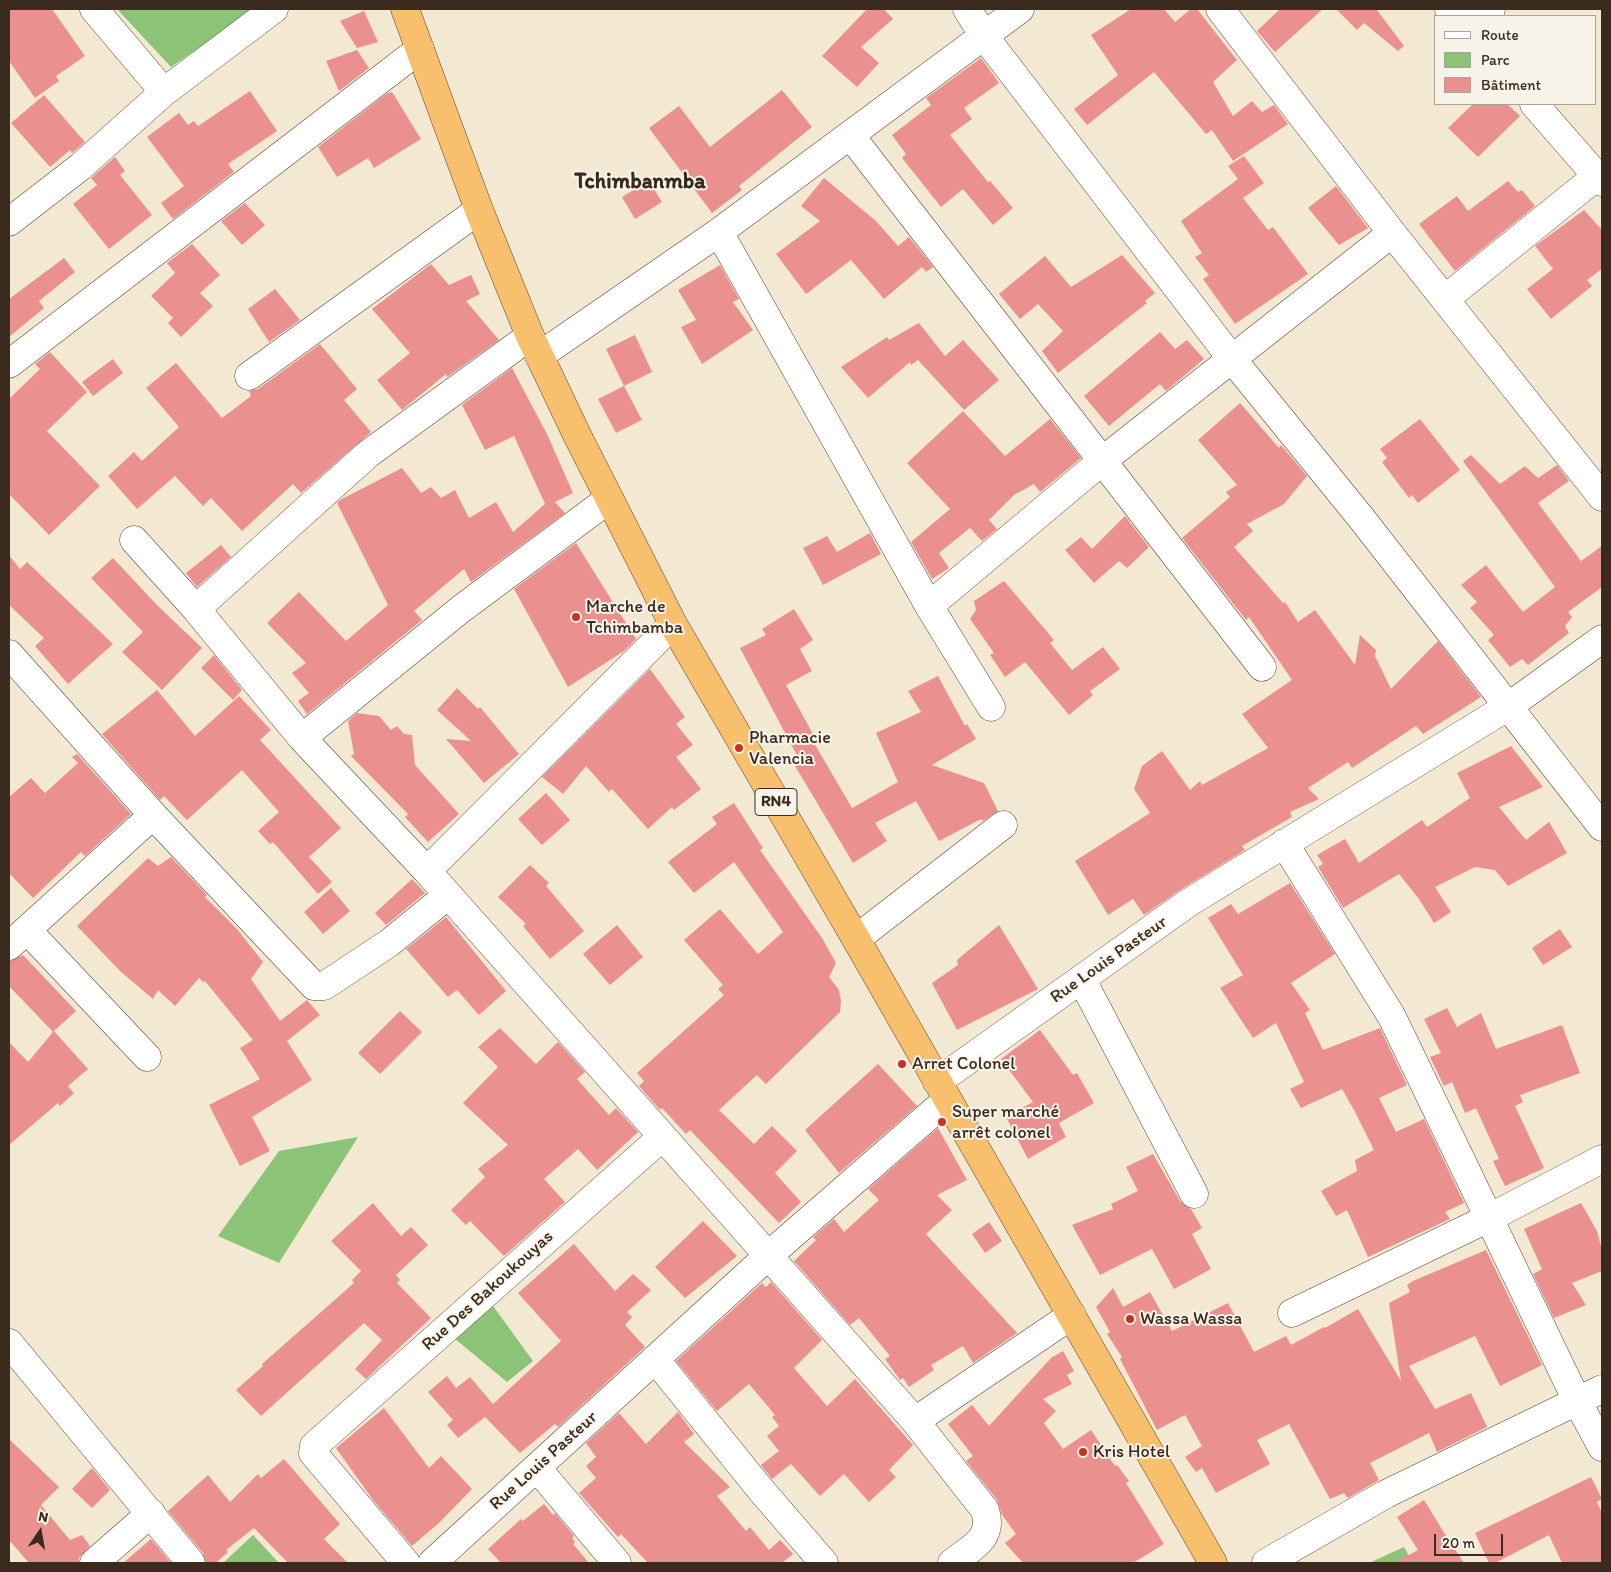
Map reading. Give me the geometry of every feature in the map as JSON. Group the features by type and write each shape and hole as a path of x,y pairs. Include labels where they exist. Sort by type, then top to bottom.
{"highway":[{"name":"RN4","path":"405,9 479,210 534,346 673,624 856,939 1213,1563"}],"street":[{"path":"94,9 164,92"},
{"path":"9,222 80,167 164,92 274,9"},
{"path":"967,9 984,36 1232,359 1509,706 1602,827"},
{"path":"196,609 368,454 534,346 719,232 1020,9"},
{"path":"1220,9 1392,233 1602,498"},
{"path":"9,364 420,49"},
{"path":"1445,299 1600,179 1535,105"},
{"path":"850,135 1262,667"},
{"path":"249,376 479,210"},
{"path":"719,232 929,606 991,707"},
{"path":"929,606 1102,460 1392,233"},
{"path":"302,738 461,609 609,499"},
{"path":"134,540 196,609 302,738 427,871 916,1420 985,1510 989,1522 985,1536 952,1563"},
{"path":"427,871 673,624"},
{"name":"Rue Louis Pasteur","path":"432,1563 769,1255 942,1091 1020,1021 1082,980 1188,904 1284,843 1509,706 1602,639"},
{"path":"9,654 153,815 314,986 324,986 389,943 448,895"},
{"path":"147,1058 18,938 153,815"},
{"path":"856,939 1004,825"},
{"path":"1284,843 1392,1017 1577,1401 1602,1447"},
{"path":"1082,980 1194,1194"},
{"name":"Rue Des Bakoukouyas","path":"406,1563 313,1453 314,1446 662,1137"},
{"path":"1292,1313 1489,1218 1602,1159"},
{"path":"916,1420 1072,1315"},
{"path":"9,1343 191,1563"},
{"path":"655,1359 761,1490 824,1563"},
{"path":"1266,1563 1386,1494 1602,1389"},
{"path":"537,1468 617,1563"},
{"path":"94,1563 150,1513"}],"green space":[{"path":"117,9 254,9 171,67"},
{"path":"358,1137 279,1263 218,1236 279,1151"},
{"path":"488,1299 533,1361 507,1382 448,1333"},
{"path":"253,1535 279,1563 223,1563"},
{"path":"1404,1547 1413,1563 1369,1563"}],"building":[{"path":"9,9 52,9 85,56 56,76 59,81 35,98 9,61"},
{"path":"867,9 884,9 893,19 861,47 879,63 857,87 822,56"},
{"path":"1131,9 1164,9 1175,22 1191,9 1197,9 1237,60 1213,82 1233,116 1252,101 1262,112 1274,105 1288,124 1233,161 1212,130 1206,134 1154,72 1087,125 1074,109 1118,75 1091,35"},
{"path":"1280,9 1323,9 1275,52 1257,31"},
{"path":"1336,9 1378,9 1404,46 1398,51 1364,23 1357,30"},
{"path":"364,11 378,42 357,48 340,21"},
{"path":"357,50 369,68 339,91 326,61"},
{"path":"981,58 999,83 964,108 972,119 950,135 988,182 990,181 1013,208 993,225 963,189 941,207 902,158 906,154 892,135 931,105 926,98"},
{"path":"782,90 812,127 739,186 742,190 712,213 649,128 679,106 710,147"},
{"path":"250,91 277,131 228,164 234,172 173,219 161,203 184,186 147,137 179,113 188,125 194,121 198,126"},
{"path":"392,92 421,139 374,168 368,158 337,177 318,147 386,94"},
{"path":"44,95 85,142 72,153 70,150 50,167 11,123"},
{"path":"1472,105 1508,105 1520,116 1478,157 1448,128"},
{"path":"1244,156 1264,183 1243,198 1268,230 1273,227 1308,274 1235,324 1203,279 1209,275 1195,257 1202,253 1181,221 1238,179 1228,166"},
{"path":"115,157 125,171 120,175 152,215 109,249 73,204 97,185 91,178"},
{"path":"824,178 876,221 898,246 909,237 933,267 926,272 922,267 884,299 851,260 806,294 776,254 820,221 801,206"},
{"path":"649,181 662,202 635,219 622,197"},
{"path":"1508,181 1518,192 1522,190 1535,206 1455,271 1419,224 1457,196 1468,211"},
{"path":"1336,186 1368,228 1339,245 1308,208"},
{"path":"245,203 265,225 242,245 221,221"},
{"path":"1584,210 1602,230 1602,269 1587,280 1592,286 1551,319 1527,289 1553,269 1535,246"},
{"path":"192,244 220,275 200,293 213,306 181,337 168,323 173,318 151,296 175,273 167,263"},
{"path":"1122,255 1155,293 1145,301 1147,303 1058,373 1042,351 1063,331 1038,304 1020,319 999,294 1045,256 1071,287"},
{"path":"64,258 75,272 39,301 44,308 9,337 9,299"},
{"path":"431,264 449,285 471,275 480,294 466,301 499,340 447,377 446,374 402,410 377,380 410,353 372,309"},
{"path":"720,265 739,299 733,302 753,330 702,364 681,327 696,320 678,290"},
{"path":"275,289 300,320 269,342 248,309"},
{"path":"919,323 945,356 963,340 999,380 964,410 918,360 911,365 910,362 868,398 841,367 887,337 889,340"},
{"path":"1160,332 1175,349 1187,340 1204,359 1166,391 1160,384 1109,426 1084,396"},
{"path":"635,335 652,372 624,386 606,349"},
{"path":"320,344 357,389 344,400 371,432 301,493 293,484 242,531 211,498 203,506 175,476 137,509 108,476 134,452 142,461 179,427 146,388 176,363 222,418 251,396 249,391 258,389"},
{"path":"50,352 87,392 47,431 100,486 49,535 9,494 9,399 40,369 35,364"},
{"path":"113,359 123,373 93,396 82,382"},
{"path":"512,368 547,434 573,493 555,502 565,513 471,582 464,569 414,611 422,620 307,714 298,701 309,693 292,673 306,663 267,623 299,592 346,641 388,605 337,503 340,500 402,468 421,493 431,487 441,498 455,490 469,518 496,502 513,532 545,504 514,436 485,450 462,405"},
{"path":"624,386 642,420 616,433 598,399"},
{"path":"1240,403 1279,448 1281,445 1307,476 1284,504 1247,524 1253,531 1234,547 1283,603 1285,602 1298,622 1315,610 1355,665 1360,635 1376,650 1375,656 1391,689 1438,641 1481,697 1423,734 1416,726 1352,768 1348,762 1308,788 1319,799 1290,812 1292,817 1242,846 1245,850 1180,890 1144,915 1133,899 1108,915 1075,861 1150,813 1134,789 1142,766 1162,751 1190,790 1200,781 1202,785 1268,748 1242,714 1292,680 1249,617 1246,620 1182,538 1230,497 1226,492 1237,485 1198,440"},
{"path":"963,411 1005,456 1050,419 1081,458 1040,492 1034,484 1014,495 989,520 997,529 982,541 970,528 939,553 949,568 932,579 911,542 950,509 907,463"},
{"path":"1420,419 1460,470 1418,503 1412,495 1409,498 1382,462 1387,458 1380,449"},
{"path":"1471,455 1500,484 1525,466 1538,478 1557,465 1569,481 1538,503 1581,561 1602,546 1602,587 1568,612 1572,617 1565,626 1569,633 1528,665 1522,659 1510,667 1488,640 1494,635 1470,608 1477,602 1461,585 1486,565 1523,612 1555,587 1463,461"},
{"path":"1125,516 1149,547 1127,568 1119,561 1094,583 1065,550 1081,537 1092,549"},
{"path":"870,533 881,554 823,585 803,548 827,536 837,552"},
{"name":"Marche de Tchimbamba","path":"576,543 636,639 624,651 568,687 514,589"},
{"path":"221,545 231,557 197,587 186,573"},
{"path":"9,555 20,569 27,562 113,644 68,684 35,646 44,638 9,605"},
{"path":"113,558 157,605 202,648 162,690 122,652 143,632 91,578"},
{"path":"1004,581 1054,640 1050,643 1072,670 1103,647 1120,669 1090,691 1093,695 1069,715 1025,662 1005,677 990,655 994,653 970,619 976,610 974,601"},
{"path":"794,609 813,640 800,649 812,671 786,685 813,734 810,736 852,808 898,782 876,733 921,712 908,691 938,676 965,726 967,724 976,739 932,765 984,783 998,811 983,821 981,819 939,841 916,801 875,823 887,841 853,863 795,766 801,763 740,648 766,635 762,629"},
{"path":"214,655 242,690 233,700 201,668"},
{"path":"650,669 685,717 676,724 693,745 676,757 701,789 674,810 672,807 648,829 612,789 609,792 586,766 563,794 542,777"},
{"path":"457,688 478,709 480,707 519,754 484,783 446,739 471,741 437,710"},
{"path":"157,690 195,736 239,696 271,730 260,740 341,828 309,857 332,882 318,894 273,842 270,844 258,831 279,812 242,770 187,820 164,796 160,800 102,734"},
{"path":"357,713 379,716 391,730 397,726 404,734 412,735 415,765 459,814 428,842 405,817 408,814 351,756 354,754 348,721"},
{"path":"1511,746 1543,787 1499,807 1526,840 1549,822 1567,853 1508,886 1495,870 1475,867 1435,887 1451,912 1434,923 1419,899 1399,874 1343,908 1318,867 1323,864 1317,855 1345,839 1359,863 1422,820 1427,827 1470,798 1457,773"},
{"path":"77,754 131,814 85,856 81,852 33,898 9,873 9,797 31,778 45,793 78,763 72,757"},
{"path":"546,793 570,820 542,845 518,819"},
{"path":"734,803 763,848 760,850 822,938 836,963 829,977 839,990 841,1001 840,1012 766,1084 757,1075 719,1110 754,1144 772,1126 797,1151 775,1173 801,1202 779,1223 690,1130 686,1134 662,1108 660,1110 639,1086 644,1081 637,1073 724,995 718,989 723,985 684,940 720,909 758,954 783,932 734,862 694,893 668,862 717,824 712,817"},
{"path":"171,857 207,895 205,897 237,929 263,962 251,979 280,1021 307,1000 320,1015 287,1041 312,1080 252,1117 270,1151 240,1166 209,1105 260,1079 240,1048 253,1040 205,981 203,982 199,978 175,1006 158,990 153,999 120,971 77,926 148,858 158,866"},
{"path":"530,865 549,883 546,886 584,931 550,959 523,926 526,924 498,897"},
{"path":"412,879 425,893 386,925 375,913"},
{"path":"1290,883 1335,954 1291,983 1310,1010 1305,1013 1323,1050 1380,1028 1407,1085 1379,1098 1396,1132 1424,1119 1464,1203 1445,1212 1450,1219 1368,1257 1347,1210 1336,1216 1321,1191 1357,1171 1355,1160 1374,1150 1354,1110 1342,1089 1301,1108 1290,1089 1304,1082 1276,1023 1253,1038 1220,988 1243,975 1208,918 1231,904 1238,914"},
{"path":"331,888 350,911 323,934 304,912"},
{"path":"446,917 506,991 479,1015 457,990 448,997 406,949"},
{"path":"617,925 643,957 610,985 583,954"},
{"path":"999,925 1038,989 957,1030 932,983 958,965 957,960"},
{"path":"1560,929 1572,947 1543,965 1532,948"},
{"path":"23,955 76,1011 54,1031 88,1069 68,1086 74,1093 60,1106 58,1103 9,1145 9,1042 28,1062 53,1032 9,986 9,961"},
{"path":"1447,1008 1457,1027 1481,1013 1496,1049 1562,1025 1580,1073 1520,1095 1523,1102 1515,1106 1544,1168 1505,1186 1493,1161 1499,1159 1476,1108 1465,1113 1452,1082 1444,1086 1430,1057 1441,1053 1424,1019"},
{"path":"400,1011 422,1032 380,1074 358,1053"},
{"path":"500,1028 536,1064 558,1042 585,1072 577,1079 609,1115 616,1108 638,1132 597,1170 578,1149 544,1179 565,1202 504,1256 470,1221 466,1225 451,1210 485,1177 478,1169 508,1145 463,1103 498,1067 478,1047"},
{"path":"1040,1030 1073,1075 1077,1073 1094,1103 1059,1123 1066,1137 1028,1159 1006,1117 1033,1102 1001,1059"},
{"path":"878,1064 917,1106 839,1173 805,1130"},
{"path":"938,1128 967,1180 937,1195 952,1210 926,1234 1017,1333 973,1363 963,1346 931,1365 934,1370 909,1387 903,1378 900,1380 885,1359 890,1356 859,1318 850,1325 794,1261 816,1240 813,1237 834,1219 844,1232 879,1200 868,1189"},
{"path":"1153,1154 1180,1201 1191,1209 1202,1228 1192,1234 1211,1269 1174,1289 1152,1249 1100,1275 1072,1225 1113,1209 1111,1204 1138,1191 1126,1167"},
{"path":"373,1203 401,1236 411,1227 428,1245 396,1275 400,1280 397,1283 431,1318 366,1379 355,1369 382,1340 364,1323 261,1416 236,1390 263,1366 262,1364 354,1283 352,1280 361,1271 331,1241"},
{"path":"1581,1203 1597,1231 1602,1250 1602,1271 1572,1283 1586,1305 1554,1318 1533,1274 1542,1269 1524,1229"},
{"path":"703,1221 737,1256 685,1298 655,1267"},
{"path":"989,1222 1002,1241 985,1253 972,1234"},
{"path":"574,1244 615,1291 633,1274 651,1290 627,1312 632,1317 625,1325 645,1347 558,1427 555,1424 520,1453 485,1417 458,1438 447,1425 453,1420 428,1392 447,1376 456,1388 470,1377 493,1404 561,1341 518,1293"},
{"path":"1486,1250 1542,1365 1500,1386 1475,1336 1409,1366 1435,1409 1471,1393 1487,1427 1437,1452 1429,1433 1370,1463 1379,1480 1348,1498 1344,1493 1330,1499 1289,1424 1257,1440 1270,1464 1216,1493 1202,1468 1196,1472 1185,1457 1202,1446 1185,1415 1157,1430 1120,1359 1122,1357 1107,1334 1110,1332 1096,1307 1113,1288 1123,1307 1150,1292 1172,1331 1228,1303 1254,1352 1286,1336 1291,1345 1358,1309 1401,1381 1389,1303 1410,1292 1407,1285 1413,1281"},
{"path":"771,1282 822,1340 794,1368 827,1406 855,1379 913,1445 889,1470 896,1477 869,1502 844,1474 820,1496 791,1464 772,1479 761,1465 779,1451 767,1436 779,1426 772,1417 775,1415 749,1384 717,1411 676,1361 762,1283 766,1287"},
{"path":"1063,1351 1074,1371 1067,1375 1072,1384 1043,1399 1056,1411 1044,1423 1063,1449 1091,1430 1115,1466 1117,1465 1129,1481 1126,1483 1164,1544 1133,1563 1023,1563 1005,1543 1016,1534 1002,1515 997,1500 966,1461 973,1456 948,1424 972,1405 989,1426 1051,1358"},
{"path":"384,1408 429,1468 441,1456 472,1489 440,1522 412,1546 373,1500 336,1448"},
{"path":"678,1412 694,1434 684,1442 730,1487 717,1496 746,1531 750,1527 769,1550 780,1540 793,1554 782,1563 648,1563 621,1534 618,1537 579,1493 596,1478 586,1466 596,1457 586,1443 619,1413 646,1444"},
{"path":"9,1439 59,1487 41,1505 70,1540 82,1535 90,1546 79,1558 79,1563 29,1563 9,1540"},
{"path":"284,1459 340,1524 324,1539 348,1563 288,1563 254,1528 226,1550 228,1552 216,1563 206,1563 203,1553 168,1511 208,1475 230,1502 258,1474 261,1478"},
{"path":"92,1468 110,1490 92,1508 72,1489"},
{"path":"1591,1477 1602,1499 1597,1502 1602,1513 1602,1563 1562,1563 1549,1535 1495,1563 1489,1563 1475,1533"},
{"path":"1424,1500 1464,1563 1394,1563 1418,1550 1397,1517"},
{"path":"544,1504 553,1515 555,1513 574,1536 572,1538 575,1542 573,1544 589,1563 501,1563 488,1549 521,1519 523,1521"},
{"path":"151,1539 171,1563 123,1563"}],"place":[{"name":"Marche de Tchimbamba","path":"576,617"},
{"name":"Pharmacie Valencia","path":"739,748"},
{"name":"Arret Colonel","path":"902,1064"},
{"name":"Super marché arrêt colonel","path":"942,1122"},
{"name":"Wassa Wassa","path":"1130,1319"},
{"name":"Kris Hotel","path":"1083,1452"}],"district":[{"name":"Tchimbanmba","path":"640,182"}]}
